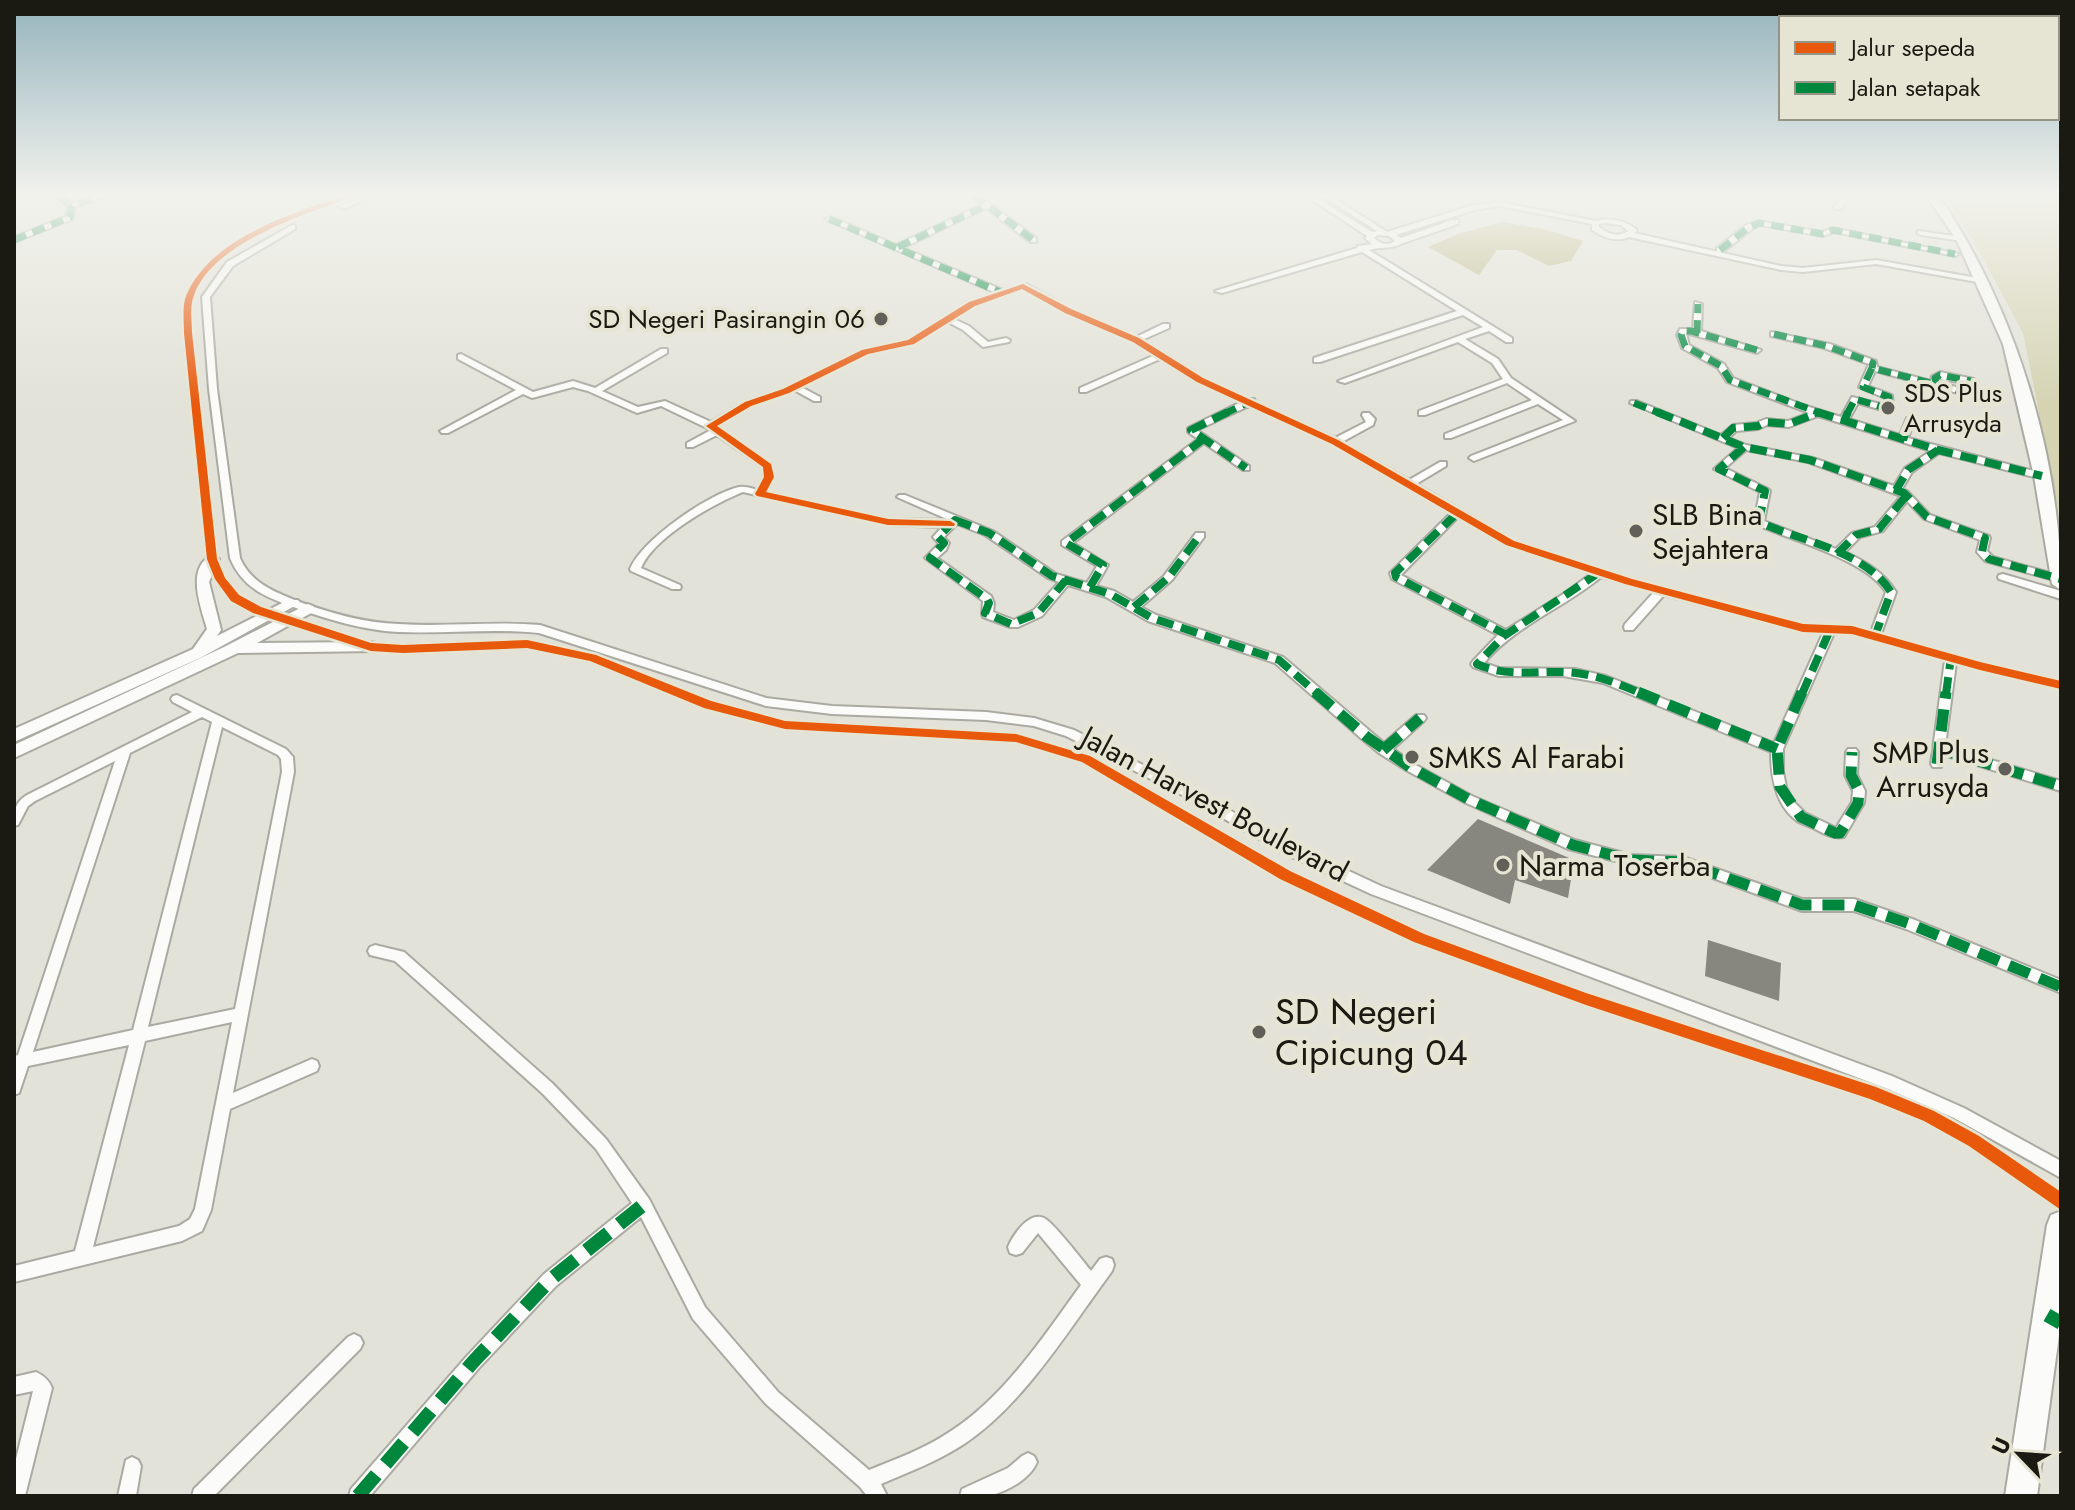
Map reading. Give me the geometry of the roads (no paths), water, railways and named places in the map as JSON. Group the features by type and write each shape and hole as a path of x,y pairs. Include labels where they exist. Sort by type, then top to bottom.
{"main road":[{"path":"1976,265 2010,344 2042,476 2061,581"},
{"path":"2021,1496 2054,1319 2061,1225"}],"street":[{"name":"Jalan Harvest Boulevard","path":"211,265 189,298 188,333 212,559 220,579 235,598 271,616 371,647 403,649 491,643 527,644 592,658 708,705 785,725 1016,738 1040,743 1086,759 1285,875 1419,938 1603,1005 1890,1098 1974,1141 2061,1202"},
{"name":"Jalan Harvest Boulevard","path":"229,265 206,297 235,558 241,573 253,585 300,606 346,620 396,628 487,625 540,629 766,702 832,710 986,716 1034,722 1088,742 1196,797 1288,849 1376,890 1892,1083 1959,1113 2061,1170"},
{"path":"940,265 1000,292"},
{"path":"1215,288 1292,265"},
{"path":"1390,265 1509,340"},
{"path":"1770,265 1803,270 1844,265"},
{"path":"1899,265 1982,278"},
{"path":"1925,265 1982,278"},
{"path":"690,445 748,404 795,387 876,348 911,342 972,304 1023,286 1068,311 1136,340 1200,380 1335,442 1504,540 1600,572 1803,628 1852,630 2061,685"},
{"path":"1697,333 1698,304"},
{"path":"1317,360 1463,312"},
{"path":"950,320 966,328 986,345 1006,340"},
{"path":"1136,340 1166,326"},
{"path":"1342,381 1489,328"},
{"path":"1757,350 1697,333 1682,332 1680,338 1685,346 1721,366 1730,380 1817,413 1903,440 2042,476"},
{"path":"1774,334 1827,346 1871,362 1872,368 1863,387 1889,397 1889,409 1855,399 1844,421"},
{"path":"1459,339 1495,361 1508,380 1570,421 1474,458"},
{"path":"596,391 664,351"},
{"path":"1083,390 1160,356"},
{"path":"461,357 535,395 571,384 596,391 637,410 662,403 714,428 768,466 769,477 760,494"},
{"path":"1872,368 1969,393"},
{"path":"1936,385 1935,378 1940,375 1971,381"},
{"path":"1422,413 1508,380"},
{"path":"795,387 817,399"},
{"path":"445,431 523,390"},
{"path":"1448,436 1539,400"},
{"path":"1246,468 1191,432 1192,428 1251,401"},
{"path":"1723,438 1733,428 1758,426 1766,422 1781,412 1786,401"},
{"path":"1634,403 1744,447 1810,460 1901,493 1927,517 1985,538 1982,552 1989,559 2061,581"},
{"path":"1766,422 1789,424 1817,413"},
{"path":"1335,442 1370,423 1371,419 1366,415"},
{"path":"198,425 218,420"},
{"path":"1903,440 1910,420"},
{"path":"1090,587 1103,565 1066,543 1202,440"},
{"path":"1744,447 1719,469 1765,491 1759,522 1868,569 1890,587 1875,636"},
{"path":"1837,554 1860,532 1879,529 1901,493 1908,470 1938,450"},
{"path":"1408,485 1443,464"},
{"path":"676,587 642,575 635,569 636,562 648,548 730,494 743,489 888,522 953,522"},
{"path":"902,497 953,522 989,533 1049,574 1110,594 1152,618 1279,660 1383,750 1468,799 1573,845 1631,860 1683,862 1802,905 1854,905 1910,924 2061,987"},
{"path":"1456,514 1403,562 1395,573 1396,577 1505,634"},
{"path":"953,522 938,537 944,546 930,558 987,599 987,614 1014,624 1038,613 1066,580"},
{"path":"1134,607 1168,578 1200,535"},
{"path":"197,653 214,630 202,582 212,559"},
{"path":"1600,572 1576,593 1505,634 1477,664 1494,671 1572,673 1616,682 1777,749"},
{"path":"2003,577 2061,595"},
{"path":"1629,627 1662,590"},
{"path":"14,736 271,616 300,606"},
{"path":"14,752 288,622 300,606"},
{"path":"1830,630 1777,749 1780,787 1789,804 1801,817 1835,833 1840,833 1858,803 1859,791 1851,775 1852,752"},
{"path":"229,651 275,646 371,647"},
{"path":"1937,764 1951,657"},
{"path":"14,1274 170,1236 196,1225 203,1210 288,772 287,757 177,699"},
{"path":"14,821 24,803 31,798 201,712"},
{"path":"1383,750 1420,718"},
{"path":"82,1256 141,1035 178,868 218,720"},
{"path":"1939,749 2061,786"},
{"path":"14,1088 18,1061 124,753"},
{"path":"375,951 399,956 547,1088 601,1144 643,1205 699,1313 772,1398 867,1480 878,1496"},
{"path":"1603,1005 1606,977"},
{"path":"18,1061 241,1014"},
{"path":"224,1104 312,1066"},
{"path":"358,1496 473,1362 550,1280 643,1205"},
{"path":"1016,1247 1034,1225 1041,1225 1091,1284"},
{"path":"867,1480 921,1459 969,1430 1011,1386 1106,1265"},
{"path":"201,1496 354,1343"},
{"path":"14,1386 36,1381 43,1388 16,1496"},
{"path":"969,1496 1015,1475 1028,1462"},
{"path":"127,1496 132,1466"}],"place":[{"name":"SD Negeri Pasirangin 06","path":"881,319"},
{"name":"SDS Plus Arrusyda","path":"1888,408"},
{"name":"SLB Bina Sejahtera","path":"1636,531"},
{"name":"SMKS Al Farabi","path":"1412,757"},
{"name":"SMP Plus Arrusyda","path":"2005,769"},
{"name":"Narma Toserba","path":"1503,865"},
{"name":"SD Negeri Cipicung 04","path":"1259,1032"}]}
